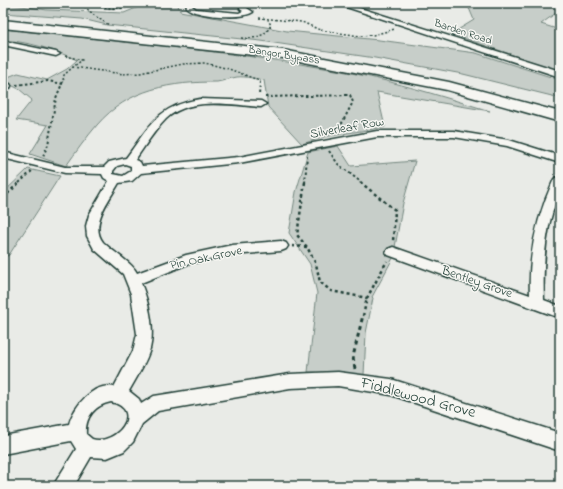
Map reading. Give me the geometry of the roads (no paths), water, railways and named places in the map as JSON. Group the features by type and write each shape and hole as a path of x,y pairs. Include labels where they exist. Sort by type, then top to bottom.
{"main road":[{"name":"Bangor Bypass","path":"3,20 307,52 436,77 560,108"},
{"name":"Bangor Bypass","path":"3,24 283,54 449,86 560,117"}],"street":[{"path":"189,3 188,7 194,10 239,15 249,12"},
{"path":"243,3 244,9 259,18"},
{"name":"Barden Road","path":"337,3 560,74"},
{"path":"3,43 56,54"},
{"path":"129,161 167,113 179,107 194,103 259,104"},
{"name":"Silverleaf Row","path":"138,170 239,160 304,150 325,144 377,134 454,134 509,143 560,160"},
{"path":"3,155 39,165 65,170 111,175 127,179 134,175 138,170 136,164 129,161 117,162 110,166 111,175 95,214 92,226 93,236 99,246 129,271 134,280 144,321 145,334 141,352 119,395"},
{"path":"537,304 537,256 549,200 560,179"},
{"name":"Pin Oak Grove","path":"134,280 186,260 232,250 281,246"},
{"name":"Bentley Grove","path":"393,252 560,312"},
{"name":"Fiddlewood Grove","path":"136,418 154,404 290,380 338,379 391,387 560,442"},
{"path":"111,394 119,395 132,403 135,410 136,418 128,435 117,444 104,450 86,447 82,443 76,431 80,414 93,400 111,394"},
{"path":"3,445 76,431"},
{"path":"63,486 86,447"}]}
